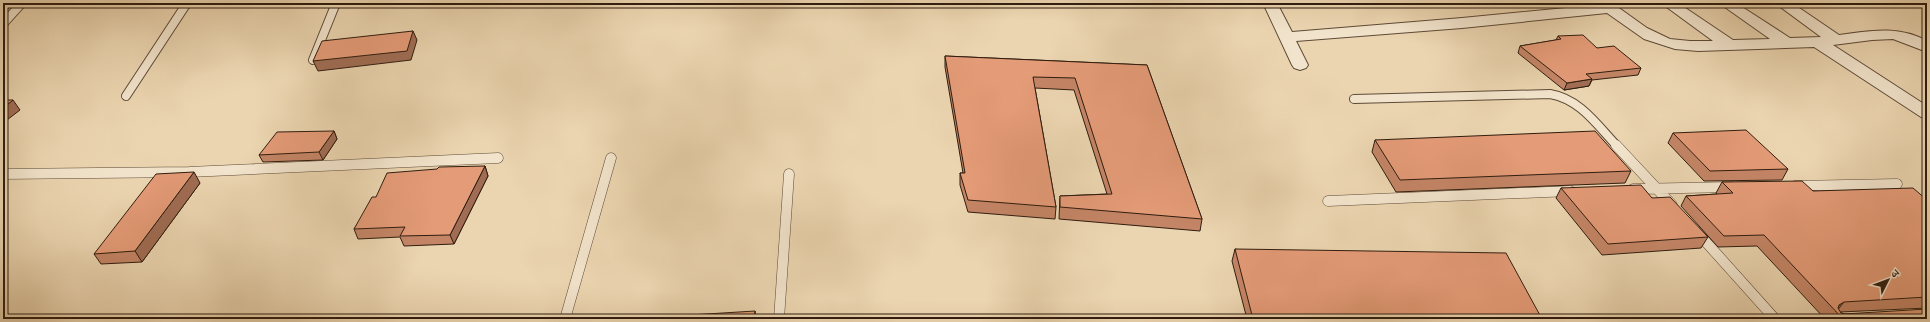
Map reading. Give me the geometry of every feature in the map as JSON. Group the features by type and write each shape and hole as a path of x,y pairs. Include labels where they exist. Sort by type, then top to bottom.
{"street":[{"path":"1270,3 1300,65"},
{"path":"1668,3 1728,44"},
{"path":"1726,3 1787,43"},
{"path":"1782,3 1836,40"},
{"path":"1287,37 1462,23 1607,5 1638,28 1667,43 1692,46 1787,43 1836,40 1885,33 1904,36 1927,47"},
{"path":"1816,41 1927,113"}],"lane":[{"path":"3,24 22,3"},
{"path":"126,96 187,3"},
{"path":"313,60 336,3"},
{"path":"1354,99 1550,94 1563,96 1579,105 1677,210"},
{"path":"3,174 51,175 206,172 498,158"},
{"path":"565,319 611,158"},
{"path":"779,319 789,174"},
{"path":"1788,186 1898,184"},
{"path":"1625,189 1742,187"},
{"path":"1328,201 1578,191"},
{"path":"1692,227 1775,319"}],"building":[{"path":"413,31 407,51 313,61 322,41"},
{"path":"1583,35 1597,48 1614,46 1641,68 1586,74 1592,79 1567,83 1520,46 1561,39 1558,36"},
{"path":"945,56 1147,65 1202,219 1060,207 1060,196 1112,194 1075,78 1033,77 1056,207 968,200 960,173 965,173"},
{"path":"3,100 13,100 3,108"},
{"path":"1746,130 1788,169 1710,171 1673,133"},
{"path":"334,131 319,152 259,155 277,132"},
{"path":"1595,131 1631,171 1400,180 1375,140"},
{"path":"485,166 450,235 400,236 405,227 354,229 372,197 376,197 387,173 437,169 439,167"},
{"path":"194,172 135,251 94,254 156,174"},
{"path":"1802,181 1813,191 1913,188 1927,200 1927,297 1844,302 1839,305 1838,308 1841,313 1844,314 1927,309 1927,319 1843,319 1764,235 1724,236 1686,196 1733,193 1722,182"},
{"path":"1641,185 1652,198 1670,197 1708,237 1608,244 1561,188"},
{"path":"1235,249 1506,253 1542,319 1253,319"},
{"path":"755,311 754,319 625,319"}]}
